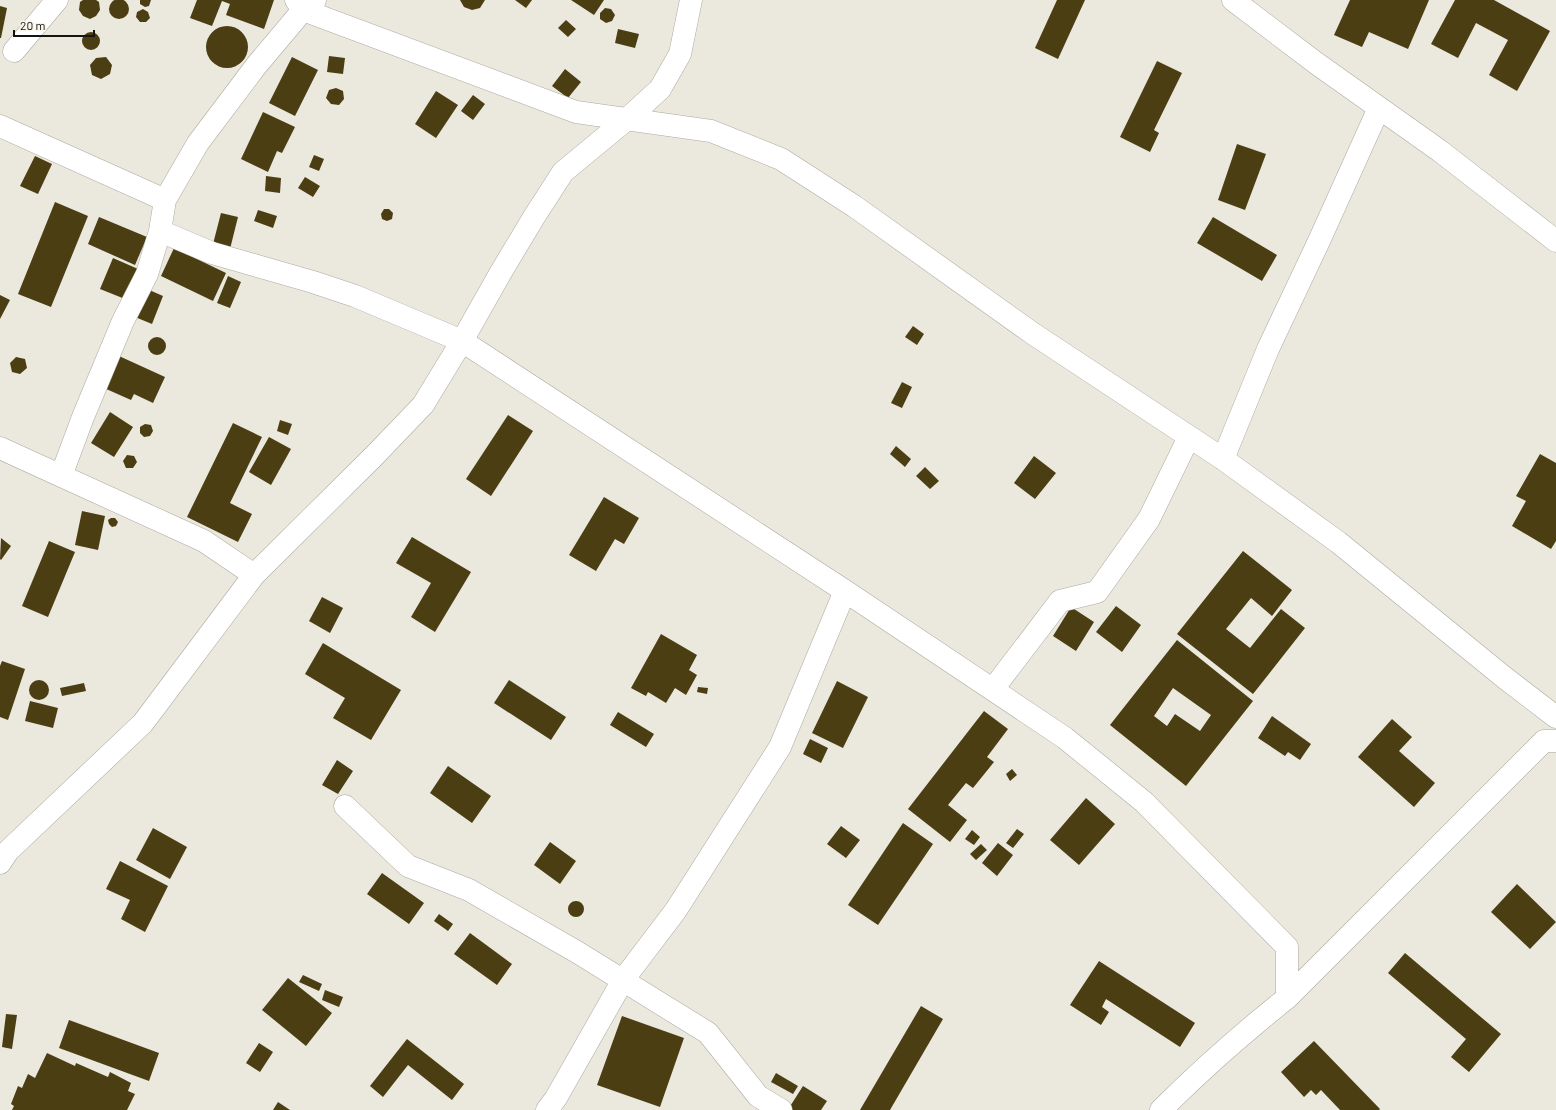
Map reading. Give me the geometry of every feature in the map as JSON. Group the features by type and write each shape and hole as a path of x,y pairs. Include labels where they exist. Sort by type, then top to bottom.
{"street":[{"path":"14,51 57,0"},
{"path":"3,853 143,724 254,575 375,455 423,405 462,341 501,272 563,172 626,120 660,89 680,54 691,0"},
{"path":"1233,0 1316,63 1440,151 1556,241"},
{"path":"61,476 83,417 123,321 147,274 160,232 165,200 198,143 305,3 576,112 711,131 781,159 854,206 1032,333 1223,459 1338,542 1505,678 1556,717"},
{"path":"1223,459 1268,349 1379,108"},
{"path":"0,126 165,200"},
{"path":"160,232 212,253 313,282 355,296 462,341 993,688 1066,738 1144,802 1287,947 1287,998"},
{"path":"993,688 1060,601 1097,592 1149,519 1189,437"},
{"path":"0,448 204,541 254,575"},
{"path":"547,1110 556,1098 623,980 676,910 780,747 845,591"},
{"path":"1161,1110 1196,1075 1254,1024 1287,998 1544,741 1556,741"},
{"path":"345,806 408,866 469,890 578,952 708,1033 758,1096 780,1110"}],"building":[{"path":"115,-1 123,-1 129,5 129,13 123,19 115,19 109,13 109,5"},
{"path":"83,0 96,0 99,2 100,10 96,16 90,19 83,16 79,10 80,2"},
{"path":"140,0 151,0 149,6 145,7 140,4"},
{"path":"197,0 274,0 264,29 226,15 230,4 222,1 212,26 190,18"},
{"path":"460,0 485,0 480,8 472,10 464,7"},
{"path":"515,0 532,0 526,8"},
{"path":"571,0 604,0 594,15"},
{"path":"1057,0 1085,0 1058,59 1035,48"},
{"path":"1350,0 1429,0 1408,49 1369,32 1362,47 1334,35"},
{"path":"1455,0 1494,0 1550,31 1517,91 1489,75 1508,40 1476,23 1458,58 1431,44"},
{"path":"0,6 7,8 1,38 0,38"},
{"path":"605,8 611,9 615,15 612,21 606,23 600,19 600,13"},
{"path":"143,9 148,12 150,18 146,22 140,22 136,17 137,12"},
{"path":"566,20 576,29 568,37 558,28"},
{"path":"227,26 242,32 248,47 242,62 227,68 212,62 206,47 212,32"},
{"path":"618,29 639,34 635,48 615,43"},
{"path":"91,32 97,35 100,41 97,47 91,50 85,47 82,41 85,35"},
{"path":"329,56 345,58 343,74 327,72"},
{"path":"106,57 112,65 110,74 101,79 92,75 90,65 96,58"},
{"path":"292,57 318,70 295,116 269,103"},
{"path":"1157,61 1182,73 1154,130 1159,133 1150,152 1120,137"},
{"path":"565,69 581,82 568,98 552,86"},
{"path":"336,88 343,91 344,99 339,105 331,104 326,98 329,90"},
{"path":"436,91 458,105 436,138 415,124"},
{"path":"473,95 485,104 473,120 461,111"},
{"path":"263,112 295,127 282,153 277,151 268,172 241,159"},
{"path":"1237,144 1266,154 1245,210 1218,200"},
{"path":"314,155 324,159 319,171 309,167"},
{"path":"35,156 52,164 38,194 20,186"},
{"path":"266,176 281,178 280,193 265,191"},
{"path":"305,177 320,186 313,197 298,188"},
{"path":"55,202 88,216 51,307 18,294"},
{"path":"384,209 389,209 393,213 392,219 387,221 382,219 381,214"},
{"path":"258,210 277,216 273,228 254,221"},
{"path":"221,213 238,217 230,249 213,244"},
{"path":"99,217 147,237 135,265 88,244"},
{"path":"1213,217 1277,255 1262,281 1197,243"},
{"path":"174,248 226,273 213,301 161,276"},
{"path":"113,258 138,269 125,299 100,289"},
{"path":"228,276 241,282 230,308 217,303"},
{"path":"147,289 163,296 152,324 135,317"},
{"path":"0,295 10,300 0,319"},
{"path":"913,326 924,334 917,345 905,337"},
{"path":"157,337 163,340 166,346 163,352 157,355 151,352 148,346 151,340"},
{"path":"119,356 165,377 153,403 134,394 131,400 104,388"},
{"path":"16,357 25,359 27,368 20,374 12,372 10,363"},
{"path":"902,382 912,387 902,408 891,403"},
{"path":"110,412 133,427 114,457 91,443"},
{"path":"508,415 533,431 491,496 466,479"},
{"path":"280,420 292,424 288,435 277,431"},
{"path":"233,423 262,437 230,503 252,514 238,542 187,517"},
{"path":"145,424 151,425 153,431 150,436 144,437 140,433 140,427"},
{"path":"269,437 291,449 271,485 249,472"},
{"path":"896,446 911,459 905,467 890,454"},
{"path":"1540,454 1556,463 1556,541 1551,549 1512,526 1526,501 1516,496"},
{"path":"127,455 134,456 137,462 133,468 126,468 123,461"},
{"path":"1034,456 1056,473 1035,499 1014,483"},
{"path":"925,467 939,481 930,489 916,476"},
{"path":"604,497 639,518 624,544 615,539 596,571 569,555"},
{"path":"82,511 105,516 98,550 75,545"},
{"path":"115,518 118,522 116,526 112,527 109,524 108,520"},
{"path":"412,537 471,572 435,632 411,617 431,583 396,563"},
{"path":"1,538 11,546 1,560 0,559"},
{"path":"49,541 75,552 48,617 22,606"},
{"path":"1243,551 1292,590 1272,616 1251,598 1226,629 1250,648 1281,609 1305,628 1253,694 1177,634"},
{"path":"322,597 343,608 330,633 309,621"},
{"path":"1116,606 1141,625 1122,652 1096,632"},
{"path":"1071,607 1094,622 1076,651 1053,636"},
{"path":"661,634 697,655 689,670 697,675 686,695 675,688 666,703 648,692 646,696 631,688"},
{"path":"1177,640 1253,701 1186,786 1110,725","holes":["1173,688 1211,715 1200,731 1175,714 1167,726 1154,716"]},
{"path":"323,643 401,690 371,740 333,718 345,698 305,674"},
{"path":"2,661 25,669 8,720 0,717 0,666"},
{"path":"39,680 46,683 49,690 46,697 39,700 32,697 29,690 32,683"},
{"path":"509,680 566,717 551,740 494,703"},
{"path":"837,681 868,697 843,748 812,733"},
{"path":"84,683 86,691 62,696 60,688"},
{"path":"698,687 708,688 707,694 697,692"},
{"path":"30,701 58,708 53,728 25,721"},
{"path":"984,711 1008,729 987,757 994,762 973,788 966,783 948,805 967,820 950,842 908,809"},
{"path":"618,712 654,734 646,747 610,725"},
{"path":"1272,716 1311,744 1300,760 1288,752 1285,756 1258,738"},
{"path":"1392,719 1412,737 1399,751 1435,783 1414,807 1358,757"},
{"path":"810,739 828,748 821,763 803,754"},
{"path":"337,760 353,771 338,794 322,785"},
{"path":"448,766 491,796 472,823 430,793"},
{"path":"1012,769 1017,775 1010,781 1006,774"},
{"path":"1086,798 1115,824 1079,865 1050,840"},
{"path":"903,823 933,844 878,925 848,905"},
{"path":"841,826 860,840 846,858 827,844"},
{"path":"153,828 187,847 170,879 136,860"},
{"path":"1017,829 1024,834 1013,848 1006,843"},
{"path":"972,830 980,837 974,845 965,839"},
{"path":"550,842 576,861 560,884 534,865"},
{"path":"998,843 1013,855 997,876 982,863"},
{"path":"981,844 987,850 976,860 970,854"},
{"path":"120,861 168,886 145,932 121,919 130,900 106,889"},
{"path":"382,873 424,903 409,924 367,894"},
{"path":"1517,884 1556,922 1530,949 1491,912"},
{"path":"576,901 583,906 584,909 579,916 576,917 569,912 568,909 573,902"},
{"path":"439,914 453,924 448,931 434,921"},
{"path":"470,933 512,964 497,985 454,954"},
{"path":"1405,953 1501,1034 1469,1072 1451,1057 1466,1039 1388,973"},
{"path":"1099,961 1195,1023 1180,1047 1106,999 1102,1007 1109,1012 1101,1025 1070,1005"},
{"path":"303,975 322,984 319,991 299,982"},
{"path":"288,978 332,1013 306,1046 262,1010"},
{"path":"325,990 343,997 339,1007 322,1000"},
{"path":"921,1006 943,1019 890,1110 860,1110"},
{"path":"6,1014 17,1015 12,1049 2,1047"},
{"path":"622,1016 684,1038 660,1107 597,1085"},
{"path":"69,1020 159,1053 149,1081 59,1048"},
{"path":"407,1039 464,1084 452,1100 408,1065 383,1097 370,1086"},
{"path":"1314,1041 1380,1109 1379,1110 1340,1110 1321,1090 1316,1095 1311,1090 1304,1097 1281,1072"},
{"path":"259,1043 273,1052 260,1072 246,1063"},
{"path":"47,1053 75,1066 76,1063 108,1077 110,1072 131,1083 128,1091 135,1094 127,1110 12,1110 14,1106 11,1104 18,1086 22,1088 28,1074 35,1078"},
{"path":"776,1073 798,1086 793,1094 771,1082"},
{"path":"803,1086 827,1101 821,1110 793,1110 789,1108"},
{"path":"278,1102 290,1110 273,1110"}]}
